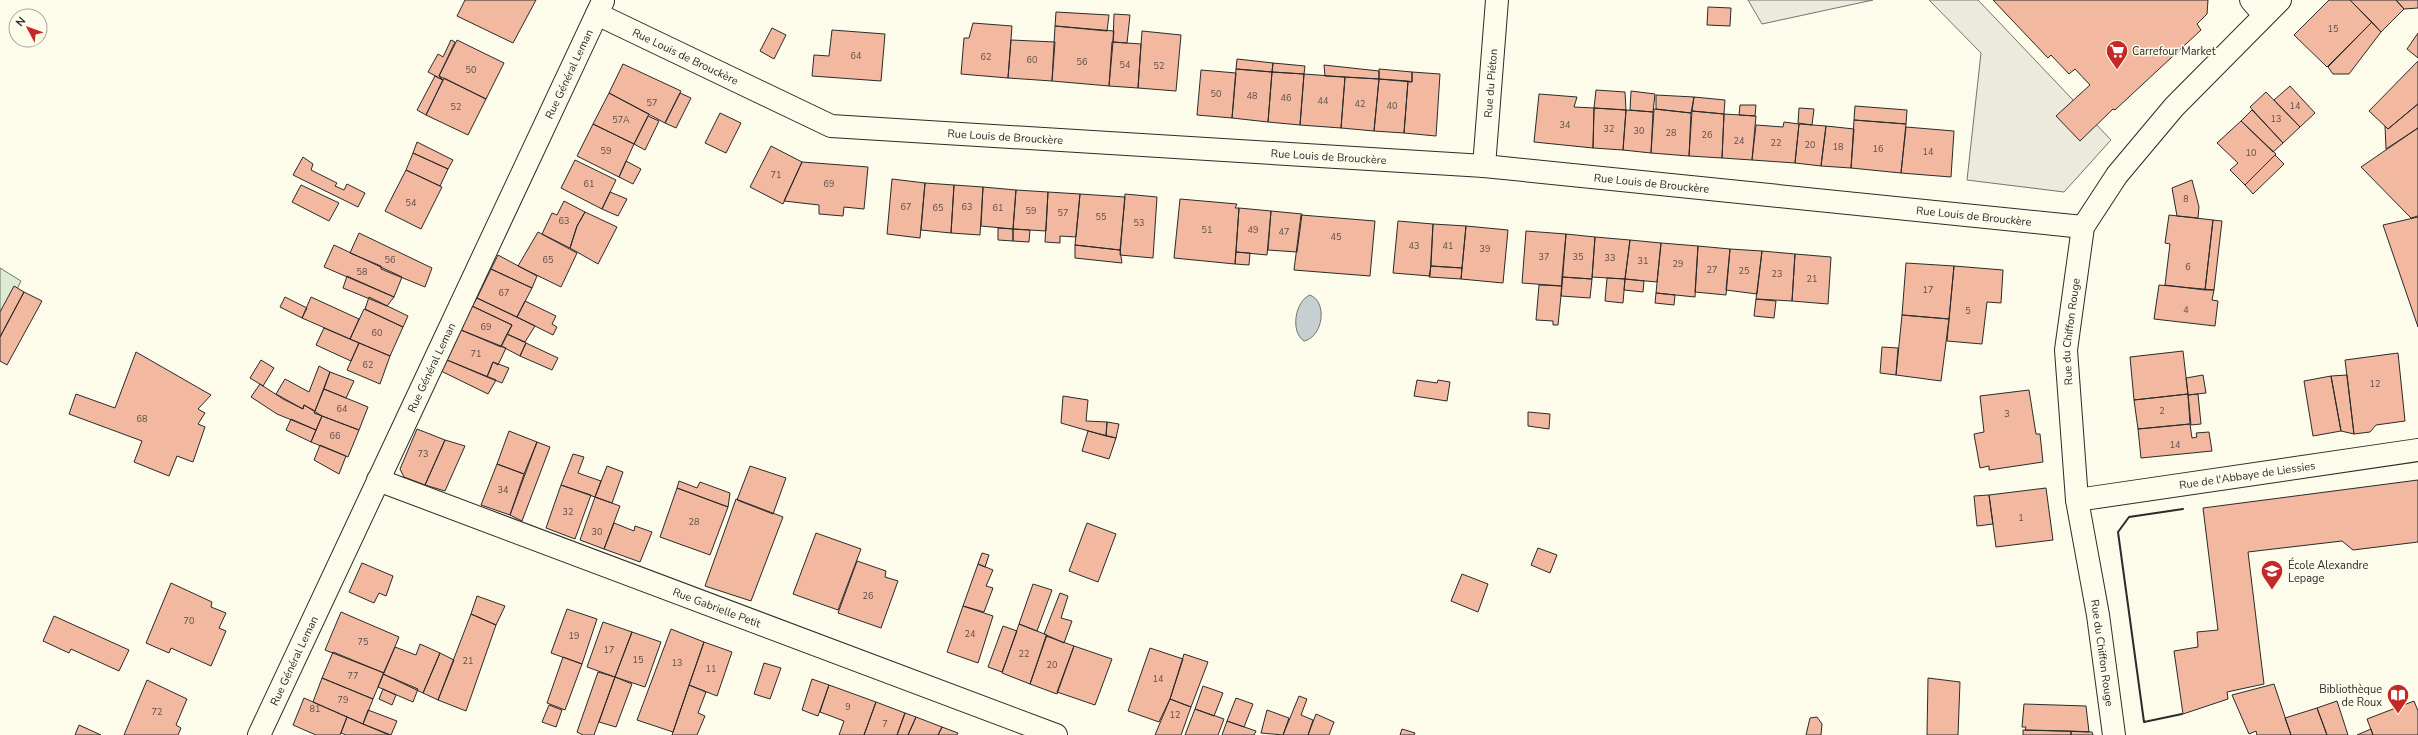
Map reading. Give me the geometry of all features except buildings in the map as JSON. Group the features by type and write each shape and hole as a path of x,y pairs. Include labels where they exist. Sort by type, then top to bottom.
{"street":[{"name":"Rue du Piéton","path":"1484,166 1497,0"},
{"name":"Rue du Chiffon Rouge","path":"2114,735 2098,615 2077,500 2066,350 2083,227 2117,174 2257,7 2280,0"},
{"name":"Rue Louis de Brouckère","path":"600,7 831,126 1484,166 2083,227"},
{"name":"Rue Général Leman","path":"259,735 600,7"},
{"name":"Rue de l'Abbaye de Liessies","path":"2077,500 2418,450"},
{"name":"Rue Gabrielle Petit","path":"378,480 1056,735"}],"green space":[{"path":"0,268 21,281 0,323"}],"shaded area":[{"path":"1748,0 1873,0 1762,24"},
{"path":"1929,0 1978,0 2111,140 2064,192 1967,180 1981,53"},
{"path":"1310,295 1316,299 1319,305 1321,319 1319,327 1315,333 1304,341 1297,331 1296,317 1301,303"}],"wall":[{"path":"2182,714 2144,722 2118,532 2129,517 2183,509"}],"place":[{"name":"Carrefour Market","path":"2117,70"},
{"name":"École Alexandre Lepage","path":"2272,590"},
{"name":"Bibliothèque de Roux","path":"2398,714"}]}
